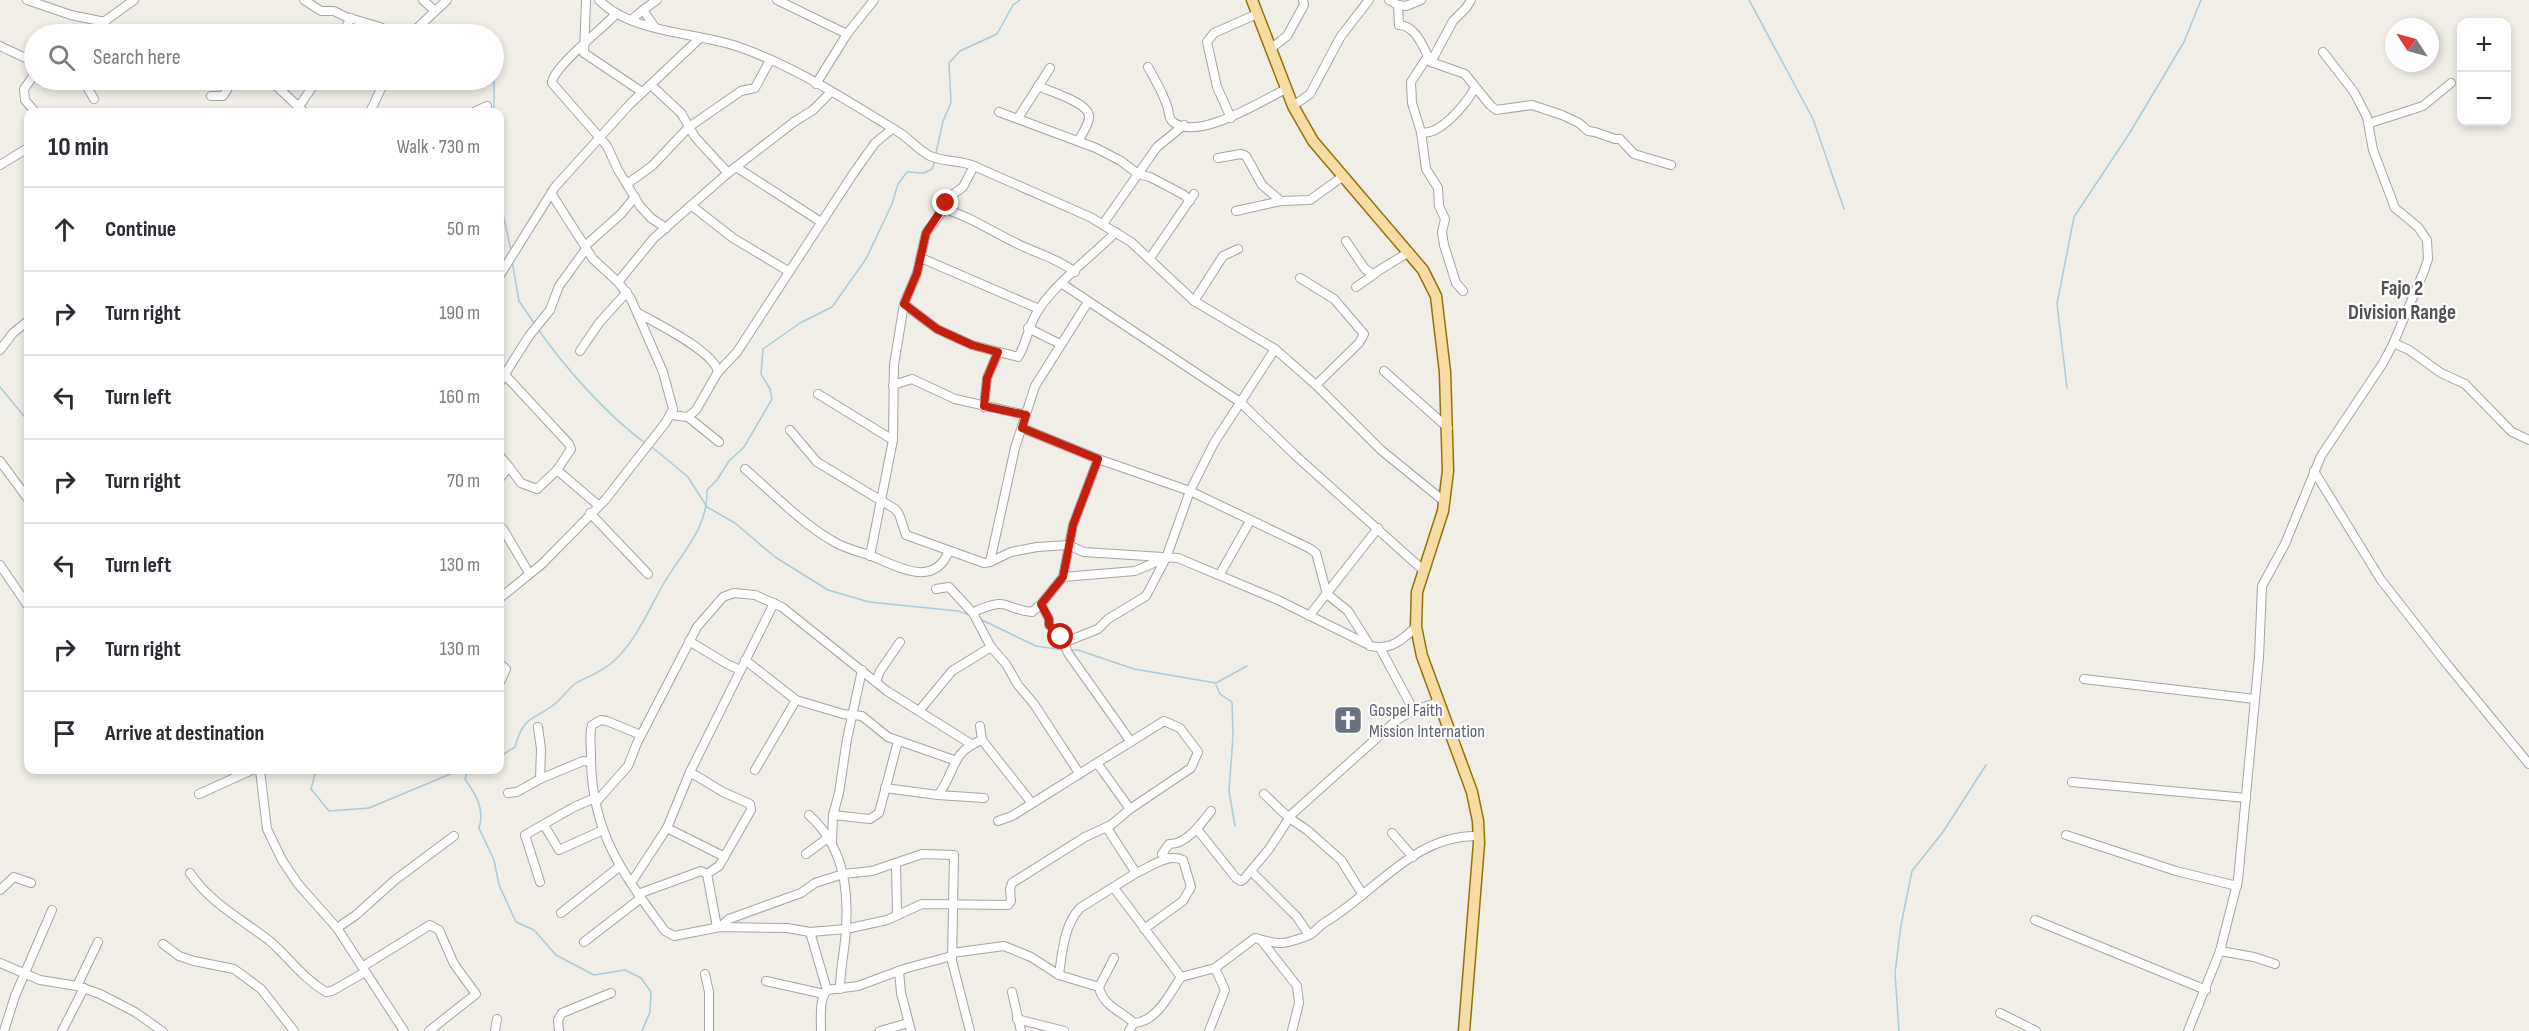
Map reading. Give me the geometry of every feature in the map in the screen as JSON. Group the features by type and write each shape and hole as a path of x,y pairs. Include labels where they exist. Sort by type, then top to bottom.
{"main road":[{"path":"1252,0 1293,106 1312,141 1409,252 1429,279 1436,296 1441,330 1448,428 1448,471 1445,502 1423,570 1416,604 1416,627 1422,656 1472,792 1478,820 1464,1031"}],"street":[{"path":"27,0 71,15 105,22"},
{"path":"102,24 134,0"},
{"path":"304,0 321,11 334,11 370,24"},
{"path":"423,0 435,11"},
{"path":"421,24 447,0"},
{"path":"586,0 585,53 590,59 642,92"},
{"path":"599,0 616,14 631,20 738,47 770,60 831,92 935,158 955,160 974,166 1103,224 1150,258 1194,301 1275,349 1317,385 1381,450 1445,502"},
{"path":"631,20 657,0"},
{"path":"777,0 847,34"},
{"path":"816,84 847,34 874,0"},
{"path":"1270,49 1287,36 1304,5 1303,0"},
{"path":"1293,106 1310,94 1344,31 1369,0"},
{"path":"1389,0 1406,6 1421,0"},
{"path":"1463,291 1456,283 1444,245 1442,232 1445,219 1439,206 1438,188 1426,169 1411,82 1429,59 1452,21 1471,0"},
{"path":"1398,5 1398,25 1417,34 1429,59 1465,74 1496,110 1532,105 1570,119 1587,131 1620,139 1634,154 1671,165"},
{"path":"643,10 654,26"},
{"path":"616,14 552,77 552,83 607,146 627,184 646,213 666,228"},
{"path":"1231,118 1217,87 1207,42 1214,33 1257,14"},
{"path":"348,24 351,18"},
{"path":"504,265 515,252 551,193 642,92 700,38"},
{"path":"0,46 24,57"},
{"path":"2188,1031 2220,951 2236,886 2255,699 2262,586 2285,544 2314,471 2332,437 2376,374 2393,344 2421,282 2428,259 2428,249 2423,232 2395,208 2373,150 2370,123 2354,92 2323,52"},
{"path":"627,184 652,166 689,127 741,91 755,88 770,60"},
{"path":"1148,67 1167,105 1170,118 1176,124 1184,126 1195,126 1231,118 1286,89"},
{"path":"1018,118 1050,68"},
{"path":"2370,123 2423,106 2451,83"},
{"path":"651,86 681,113 695,137 728,173"},
{"path":"1038,86 1080,103 1088,110 1088,121 1078,141"},
{"path":"1421,132 1430,133 1445,124 1468,102 1475,88"},
{"path":"24,90 25,100 32,108"},
{"path":"89,90 94,99"},
{"path":"211,96 223,96 227,90"},
{"path":"280,90 299,108"},
{"path":"302,108 312,90"},
{"path":"372,108 380,90"},
{"path":"618,282 646,246 666,228 728,173 818,106 831,92"},
{"path":"483,108 487,106"},
{"path":"999,112 1112,156 1138,174 1150,177 1192,198 1150,258"},
{"path":"1103,224 1156,147 1184,126"},
{"path":"688,417 696,410 718,372 737,352 788,271 875,143 892,129"},
{"path":"0,165 24,150"},
{"path":"1218,159 1241,154 1246,156 1262,185 1281,201"},
{"path":"870,556 893,440 893,385 898,331 904,304 921,258 926,233 944,209 948,198 963,187 974,166"},
{"path":"736,167 821,222"},
{"path":"1236,211 1281,201 1310,201 1342,177"},
{"path":"504,594 542,564 609,495 671,416 672,401 663,372 638,312 627,292 599,266 551,193"},
{"path":"504,375 529,336 550,310 559,286 586,248 635,197"},
{"path":"692,206 733,238 788,271"},
{"path":"944,209 956,212 1014,243 1062,263 1074,272"},
{"path":"904,304 937,329 972,345 1018,357 1028,328 1039,309 1061,283 1116,232"},
{"path":"1346,241 1365,269 1369,273 1377,273"},
{"path":"1194,301 1223,256 1238,249"},
{"path":"1356,287 1409,252"},
{"path":"921,258 1039,309"},
{"path":"1300,278 1334,299 1364,334 1359,343 1317,385"},
{"path":"1061,283 1240,402 1296,456 1423,570"},
{"path":"580,351 599,323 627,292"},
{"path":"990,562 1022,428 1039,377 1088,302"},
{"path":"638,312 689,342 715,363 718,372"},
{"path":"0,350 13,333 24,324"},
{"path":"1028,328 1060,344"},
{"path":"2393,344 2405,347 2435,370 2464,384 2512,432 2529,440"},
{"path":"1063,643 1098,629 1108,619 1146,596 1167,558 1190,491 1214,443 1275,349"},
{"path":"984,406 987,378 998,352"},
{"path":"1384,371 1448,428"},
{"path":"893,385 912,379 955,399 1026,415"},
{"path":"504,380 569,444 570,449 557,470 537,489 521,483 504,462"},
{"path":"818,394 893,440"},
{"path":"671,416 688,417 719,442"},
{"path":"1022,428 1098,459 1190,491 1316,553 1327,594 1348,611 1375,647 1414,711"},
{"path":"790,430 817,462 882,501 899,514 906,535 931,542 949,551 990,562 1011,552 1068,545 1084,552 1178,558 1220,574 1375,647 1400,642 1416,627"},
{"path":"978,610 994,603 1005,602 1018,611 1032,612 1063,577 1068,545 1078,508 1098,459"},
{"path":"0,461 24,494"},
{"path":"504,472 508,467"},
{"path":"745,469 804,521 829,539 907,571 925,572 941,564 949,551"},
{"path":"557,470 598,505"},
{"path":"2314,471 2381,580 2529,764"},
{"path":"590,513 648,574"},
{"path":"1220,574 1250,521"},
{"path":"1309,616 1378,528"},
{"path":"504,531 529,573"},
{"path":"996,539 1011,552"},
{"path":"1063,577 1135,571 1167,558"},
{"path":"0,565 24,600"},
{"path":"936,590 946,586 951,588 973,613 991,647 1034,704 1079,773"},
{"path":"540,882 524,838 527,832 596,800 626,770 641,735 697,627 728,594 755,595 799,618 876,682 971,744"},
{"path":"631,884 667,828 690,772 774,603"},
{"path":"1041,604 1049,619 1049,625 1131,742"},
{"path":"689,641 740,670"},
{"path":"876,682 880,671 900,642"},
{"path":"919,711 952,671 991,647"},
{"path":"745,660 796,700 862,716 888,737 954,760"},
{"path":"830,839 847,739 862,670"},
{"path":"2084,679 2255,699"},
{"path":"755,770 796,700"},
{"path":"1197,829 1236,878 1244,879 1274,842 1288,817 1383,731 1414,711 1438,702"},
{"path":"641,735 607,721 594,723 590,729 596,800 603,830 619,867 669,935 678,936 719,927 787,928 810,932 846,929 876,923 922,904 1008,905 1011,901 1012,883 1085,837 1107,828 1130,809 1184,774 1197,760 1198,752 1188,736 1170,722 1164,721 1010,817 998,821"},
{"path":"980,726 982,740 1031,802"},
{"path":"538,727 541,749 540,779"},
{"path":"938,795 954,760 971,744 982,740"},
{"path":"833,815 875,818 879,813 898,741"},
{"path":"508,793 518,792 540,779 583,761 591,762"},
{"path":"1097,763 1130,809"},
{"path":"690,772 752,806 718,867 706,874"},
{"path":"199,794 243,774"},
{"path":"261,774 270,839 298,884 337,928 404,1031"},
{"path":"2072,782 2246,798"},
{"path":"885,788 984,798"},
{"path":"1264,794 1288,817 1307,830 1341,860 1363,895"},
{"path":"1167,858 1162,854 1169,844 1174,844 1197,829 1211,811"},
{"path":"809,815 830,839 843,874 846,929 840,989"},
{"path":"544,825 559,850 603,830"},
{"path":"667,828 723,856"},
{"path":"1107,828 1136,873"},
{"path":"1392,833 1413,857"},
{"path":"2066,835 2176,871 2236,886"},
{"path":"337,928 356,915 395,880 454,836"},
{"path":"1181,976 1215,968 1255,938 1281,944 1309,934 1321,924 1339,915 1386,874 1413,857 1456,836 1478,836"},
{"path":"806,854 830,839"},
{"path":"719,927 729,919 801,893 815,883 843,874 863,873 922,854 954,855 952,955 970,1031"},
{"path":"1059,975 1064,942 1074,914 1080,908 1136,873 1167,858 1182,858 1191,888 1183,901 1144,929"},
{"path":"896,864 897,914"},
{"path":"561,913 619,867"},
{"path":"584,942 639,896 700,871 706,874 719,927"},
{"path":"1251,871 1297,917 1309,934"},
{"path":"190,873 202,891 270,942 307,979 326,992 332,991 430,925 439,930 454,964 476,993 429,1031"},
{"path":"0,890 15,877 31,883"},
{"path":"1114,888 1181,976"},
{"path":"4,1031 52,910"},
{"path":"2035,920 2206,990"},
{"path":"810,932 826,992 821,1031"},
{"path":"1261,939 1297,986 1299,1004 1292,1031"},
{"path":"62,1031 98,942"},
{"path":"163,945 179,956 234,969 261,989 294,1031"},
{"path":"766,981 826,992 865,984 898,971 952,955 1004,946 1031,957 1059,975 1099,987"},
{"path":"2220,951 2254,957 2275,964"},
{"path":"1114,958 1099,987 1101,996 1131,1027 1163,1005 1171,996 1181,976"},
{"path":"0,963 48,982 80,987 124,1005 162,1031"},
{"path":"1209,1031 1225,990 1215,968"},
{"path":"880,1031 910,1027 898,971"},
{"path":"705,974 709,992 709,1031"},
{"path":"1012,992 1021,1031"},
{"path":"559,1031 558,1020 562,1013 612,993"},
{"path":"2000,1013 2036,1031"},
{"path":"495,1031 497,1019"},
{"path":"1017,1019 1064,1031"}],"waterway":[{"path":"936,153 943,121 951,103 949,63 960,51 997,34 1013,5 1020,0"},
{"path":"1749,0 1813,119 1844,209"},
{"path":"2067,388 2057,304 2074,217 2129,134 2184,42 2201,0"},
{"path":"494,90 494,108"},
{"path":"504,754 515,747 518,736 526,723 557,702 576,683 610,664 630,643 664,583 693,540 703,517 707,490 717,480 729,461 744,447 772,399 770,389 761,374 763,349 800,323 832,307 866,259 892,204 898,184 907,172 924,173 932,169 935,161"},
{"path":"504,219 511,250"},
{"path":"512,261 519,301 534,323"},
{"path":"538,329 587,390 616,419 645,443"},
{"path":"0,387 24,416"},
{"path":"652,447 688,477 707,507 735,523 775,557 828,590 869,602 958,611 972,616"},
{"path":"982,620 1036,646 1063,650"},
{"path":"1071,650 1078,650 1134,669 1216,683 1247,666"},
{"path":"1216,685 1220,694 1232,702 1233,736 1229,791 1235,826"},
{"path":"1899,1031 1895,973 1901,925 1912,871 1943,832 1986,765"},
{"path":"315,774 311,789 329,811 369,808 450,774"},
{"path":"467,774 465,779 480,808 479,828 494,860 499,885 516,922 534,930 556,955 594,975 625,970 641,978 651,992 650,1012 642,1031"}],"place":[{"name":"Gospel Faith Mission Internation","path":"1348,720"}],"district":[{"name":"Fajo 2 Division Range","path":"2402,300"}],"route":[{"path":"946,203 926,233 917,273 904,304 937,329 972,345 998,352 988,373 984,406 1026,415 1022,428 1098,459 1078,508 1068,545 1063,577 1041,604 1049,619 1049,625 1061,637"}]}
